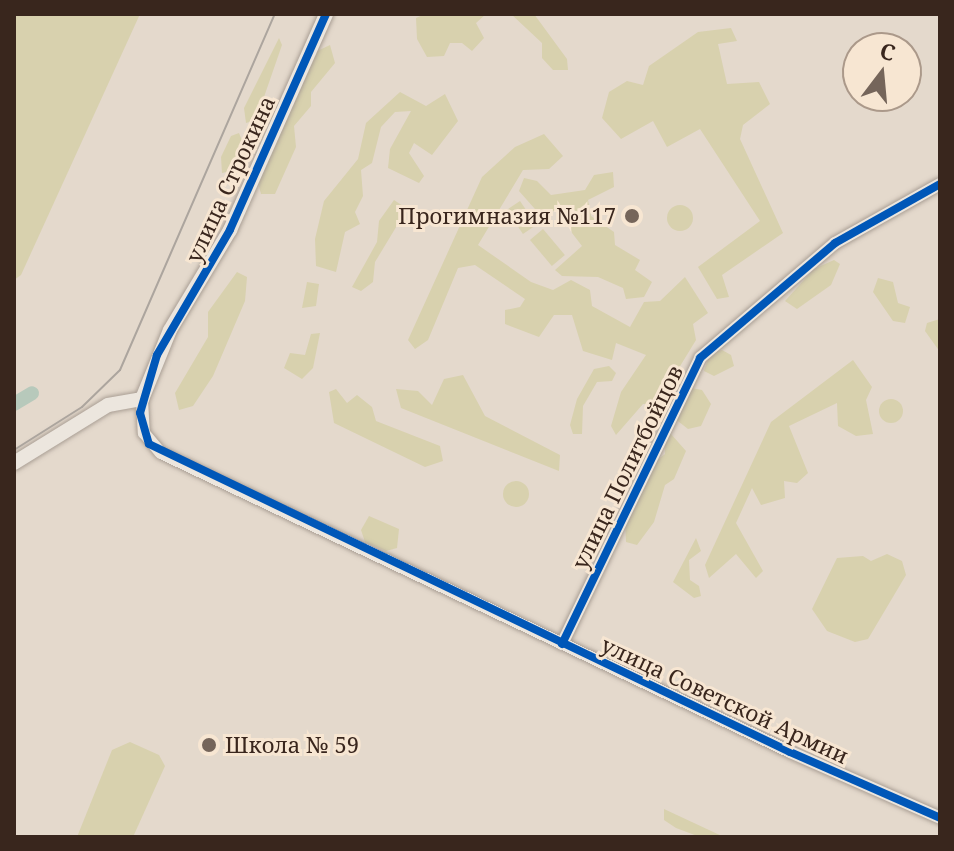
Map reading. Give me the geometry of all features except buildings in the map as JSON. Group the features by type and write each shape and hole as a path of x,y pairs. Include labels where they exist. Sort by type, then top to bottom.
{"street":[{"name":"улица Строкина","path":"142,399 170,330 230,230 326,14"},
{"name":"улица Политбойцов","path":"562,644 700,358 835,243 940,184"},
{"path":"14,463 108,405 142,399"},
{"name":"улица Советской Армии","path":"142,399 144,433 161,453 562,644 940,818"}],"shaded area":[{"path":"14,14 140,14 21,275 14,280"},
{"path":"425,14 486,14 476,23 484,38 472,51 462,43 450,43 444,56 427,57 417,39 416,18"},
{"path":"511,14 534,14 567,59 568,70 553,70 542,58 542,43"},
{"path":"731,28 737,41 718,44 727,84 759,82 770,104 743,125 740,139 783,233 722,275 729,297 717,299 698,267 760,221 700,129 667,147 653,121 621,139 602,118 609,92 627,81 643,85 649,66 698,32"},
{"path":"279,38 282,45 256,120 246,123 244,108"},
{"path":"330,45 335,63 311,92 311,106 294,126 296,147 275,194 261,194 257,179 311,54"},
{"path":"400,92 426,106 445,94 458,121 432,155 414,143 409,153 424,176 419,183 388,168 390,149 411,111 395,112 381,127 372,163 361,170 363,196 355,212 360,224 345,232 336,272 316,266 315,239 324,201 358,159 366,123"},
{"path":"239,133 243,143 231,171 222,173 221,157 231,136"},
{"path":"544,134 563,156 549,169 523,170 478,245 531,282 553,290 571,280 590,290 592,306 630,327 644,302 660,301 685,277 708,313 693,324 696,340 657,404 643,404 616,435 611,426 621,392 646,355 616,343 612,360 583,351 572,315 554,315 539,337 505,324 505,310 520,307 525,299 475,265 458,268 428,340 415,349 408,340 482,177 515,147"},
{"path":"613,172 614,187 588,200 591,216 614,232 615,245 640,260 635,270 652,282 644,297 626,299 623,288 598,277 562,276 555,270 582,246 572,233 565,205 542,217 519,191 524,178 537,181 551,195 585,190 594,175"},
{"path":"394,200 403,206 401,219 375,262 373,282 361,291 352,287 377,242 379,221"},
{"path":"520,201 536,225 523,234 507,210"},
{"path":"680,205 689,209 693,218 689,227 680,231 671,227 667,218 671,209"},
{"path":"543,229 565,255 552,266 530,240"},
{"path":"834,260 840,264 831,285 797,309 785,301 814,269"},
{"path":"237,272 247,277 245,301 213,376 193,406 179,410 175,393 208,337 208,312"},
{"path":"878,278 893,282 898,303 910,307 905,323 893,321 873,292"},
{"path":"307,282 319,284 316,306 302,308"},
{"path":"940,319 940,352 925,331 927,323"},
{"path":"320,333 313,368 302,379 284,368 290,353 305,355 311,334"},
{"path":"722,350 731,355 734,366 714,376 704,371 710,353"},
{"path":"853,360 872,387 866,400 873,434 856,436 838,426 837,403 789,426 808,473 797,483 784,481 785,498 761,505 752,488 736,523 763,571 756,578 736,554 709,578 705,565 771,422"},
{"path":"609,366 616,373 612,381 597,382 583,406 582,434 573,434 570,425 577,399 594,369"},
{"path":"463,375 485,416 560,455 559,471 401,408 396,389 418,391 432,405 444,379"},
{"path":"686,387 702,390 711,404 701,426 688,429 674,418"},
{"path":"336,389 347,403 357,395 372,407 376,421 440,446 443,461 425,467 334,423 329,392"},
{"path":"891,399 902,406 903,411 896,422 891,423 880,416 879,411 886,400"},
{"path":"671,434 686,451 674,479 665,485 654,522 637,545 626,542 625,521 648,467 665,454 664,436"},
{"path":"516,481 526,484 529,494 526,504 516,507 506,504 503,494 506,484"},
{"path":"369,516 399,529 397,548 386,551 365,542 361,530"},
{"path":"696,538 701,551 689,560 690,580 699,586 701,596 694,598 673,582"},
{"path":"887,554 902,561 906,575 868,639 855,642 827,631 812,609 837,558 863,556 871,561"},
{"path":"130,742 159,755 165,766 133,837 77,837 112,750"},
{"path":"664,809 724,837 700,837 676,828 664,820"}],"waterway":[{"path":"14,404 32,393"}],"tram line":[{"path":"14,450 82,407 120,370 275,14"}],"cycle path":[{"path":"326,14 230,230 157,355 140,413 149,444 790,752 940,818"},
{"path":"562,644 700,358 835,243 940,184"}],"place":[{"name":"Прогимназия №117","path":"632,216"},
{"name":"Школа № 59","path":"209,745"}]}
